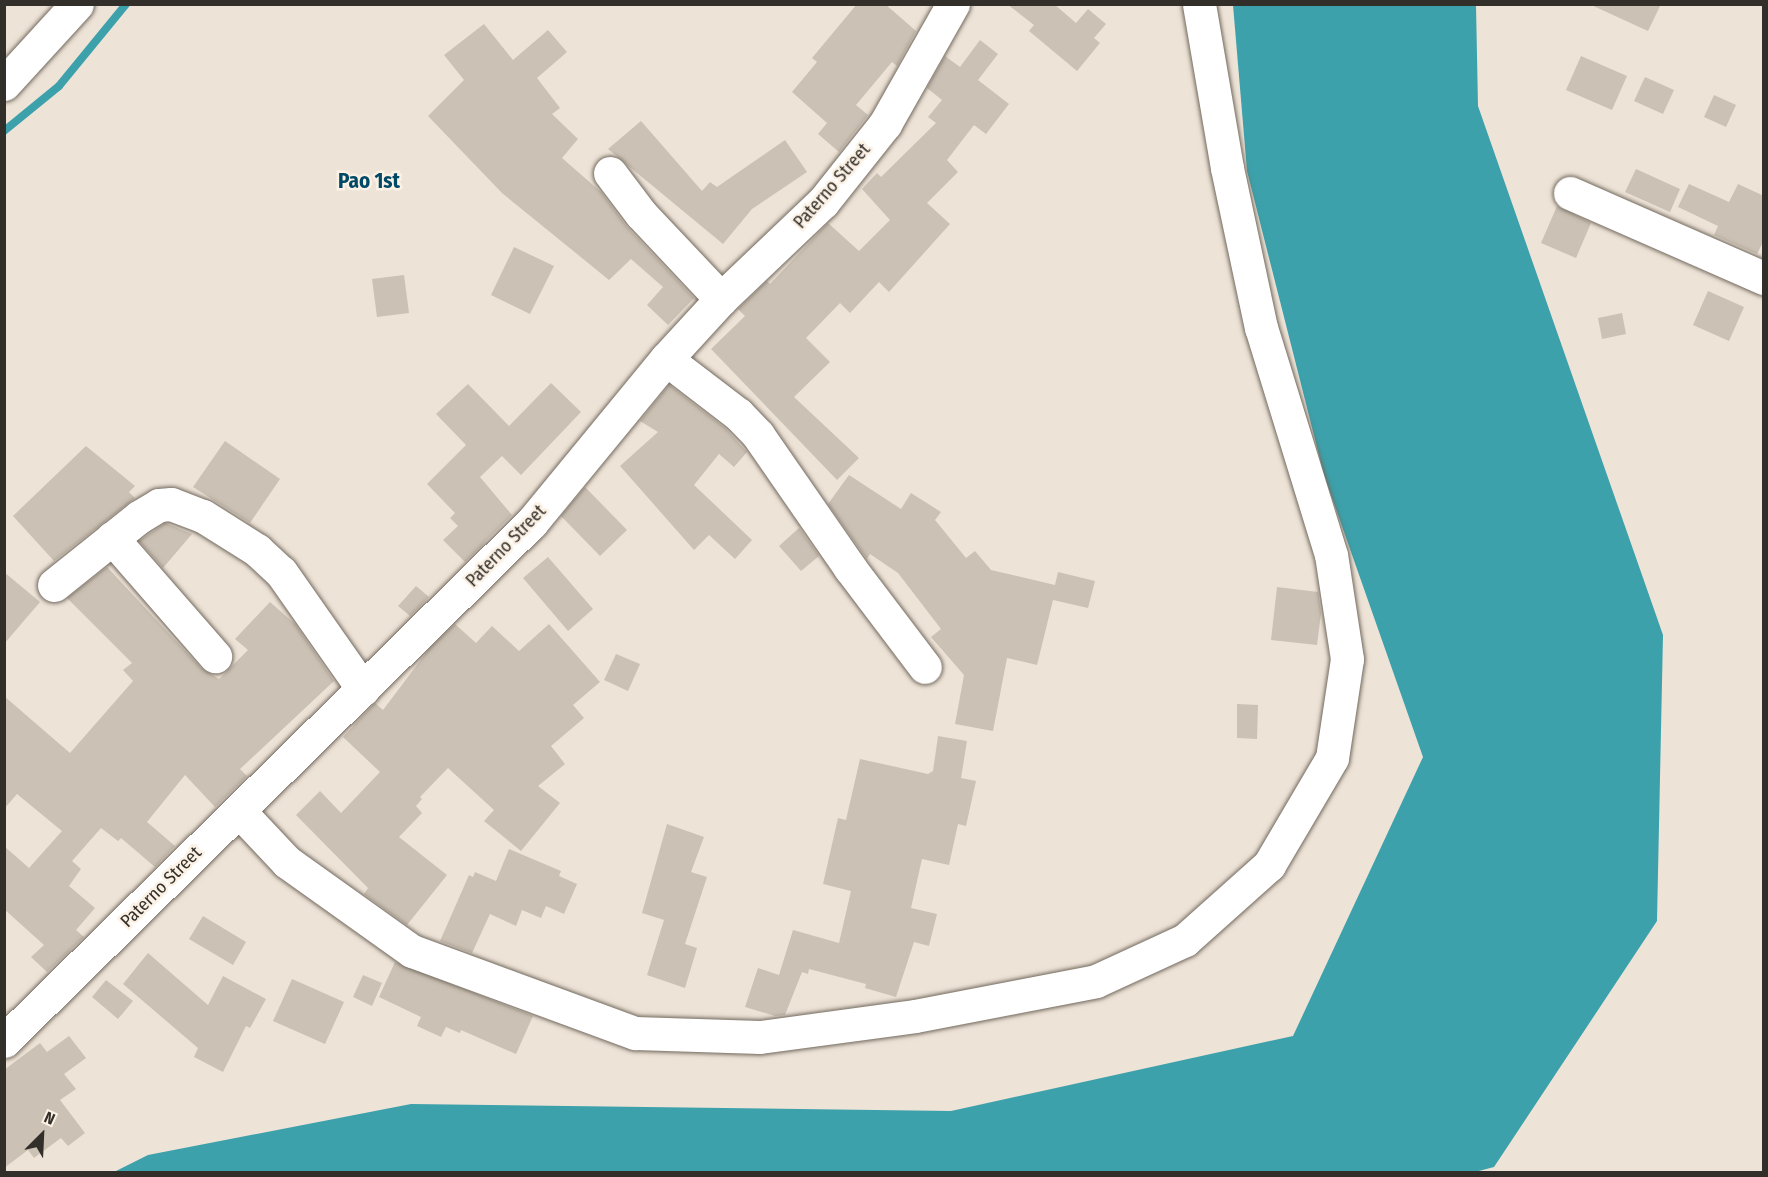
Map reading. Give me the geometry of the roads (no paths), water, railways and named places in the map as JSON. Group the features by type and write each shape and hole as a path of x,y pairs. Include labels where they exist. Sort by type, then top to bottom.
{"street":[{"path":"4,84 77,4"},
{"name":"Paterno Street","path":"4,1041 532,522 666,359 722,299 823,202 885,124 953,4"},
{"path":"239,811 287,862 412,951 635,1033 760,1036 915,1016 1096,981 1185,940 1269,866 1332,758 1347,659 1331,555 1261,328 1227,168 1199,4"},
{"path":"610,173 641,214 722,299"},
{"path":"1570,193 1764,278"},
{"path":"666,359 738,414 758,435 850,568 925,668"},
{"path":"54,585 112,538 159,505 171,504 203,516 256,550 281,572 363,689"},
{"path":"112,538 215,656"}],"water":[{"path":"1233,5 1476,5 1478,106 1663,635 1657,921 1494,1167 1475,1172 114,1172 148,1155 411,1104 951,1111 1293,1036 1423,757 1324,475 1247,171"}],"waterway":[{"path":"4,131 59,86 126,4"}],"district":[{"name":"Pao 1st","path":"369,181"}]}
